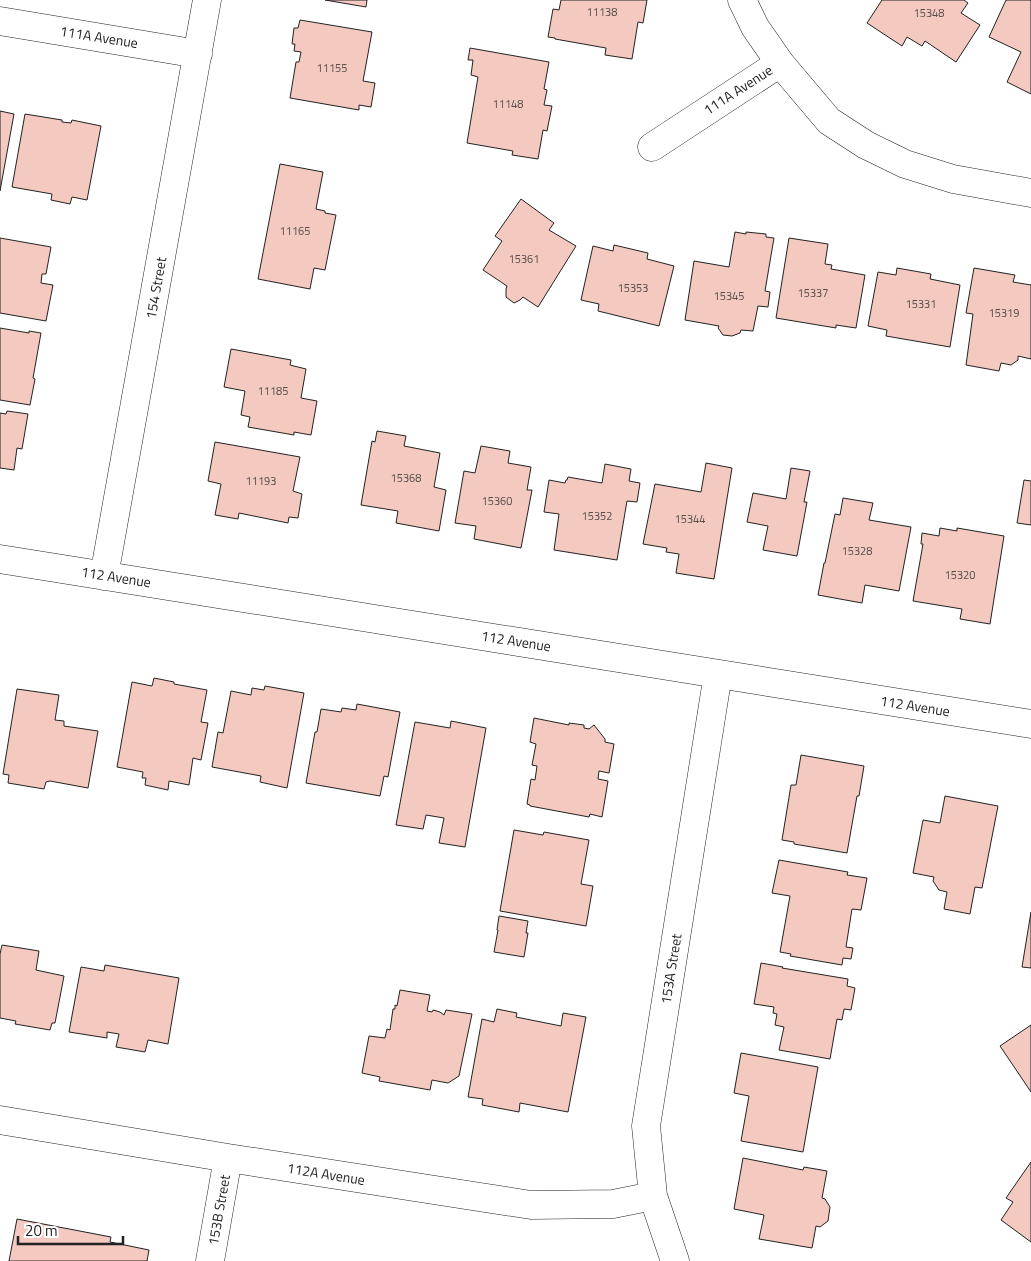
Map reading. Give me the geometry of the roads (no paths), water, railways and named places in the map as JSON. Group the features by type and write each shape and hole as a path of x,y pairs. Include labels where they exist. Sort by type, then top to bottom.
{"street":[{"name":"154 Street","path":"104,576 207,0"},
{"path":"742,0 755,27 780,63"},
{"name":"111A Avenue","path":"0,21 198,54"},
{"name":"111A Avenue","path":"652,147 780,63 829,121 866,144 905,164 953,179 1031,193"},
{"name":"112 Avenue","path":"0,558 1031,724"},
{"name":"153A Street","path":"675,1261 654,1196 646,1126 718,674"},
{"name":"112A Avenue","path":"0,1120 531,1206 613,1204 654,1196"},
{"name":"153B Street","path":"210,1261 228,1158"}]}
